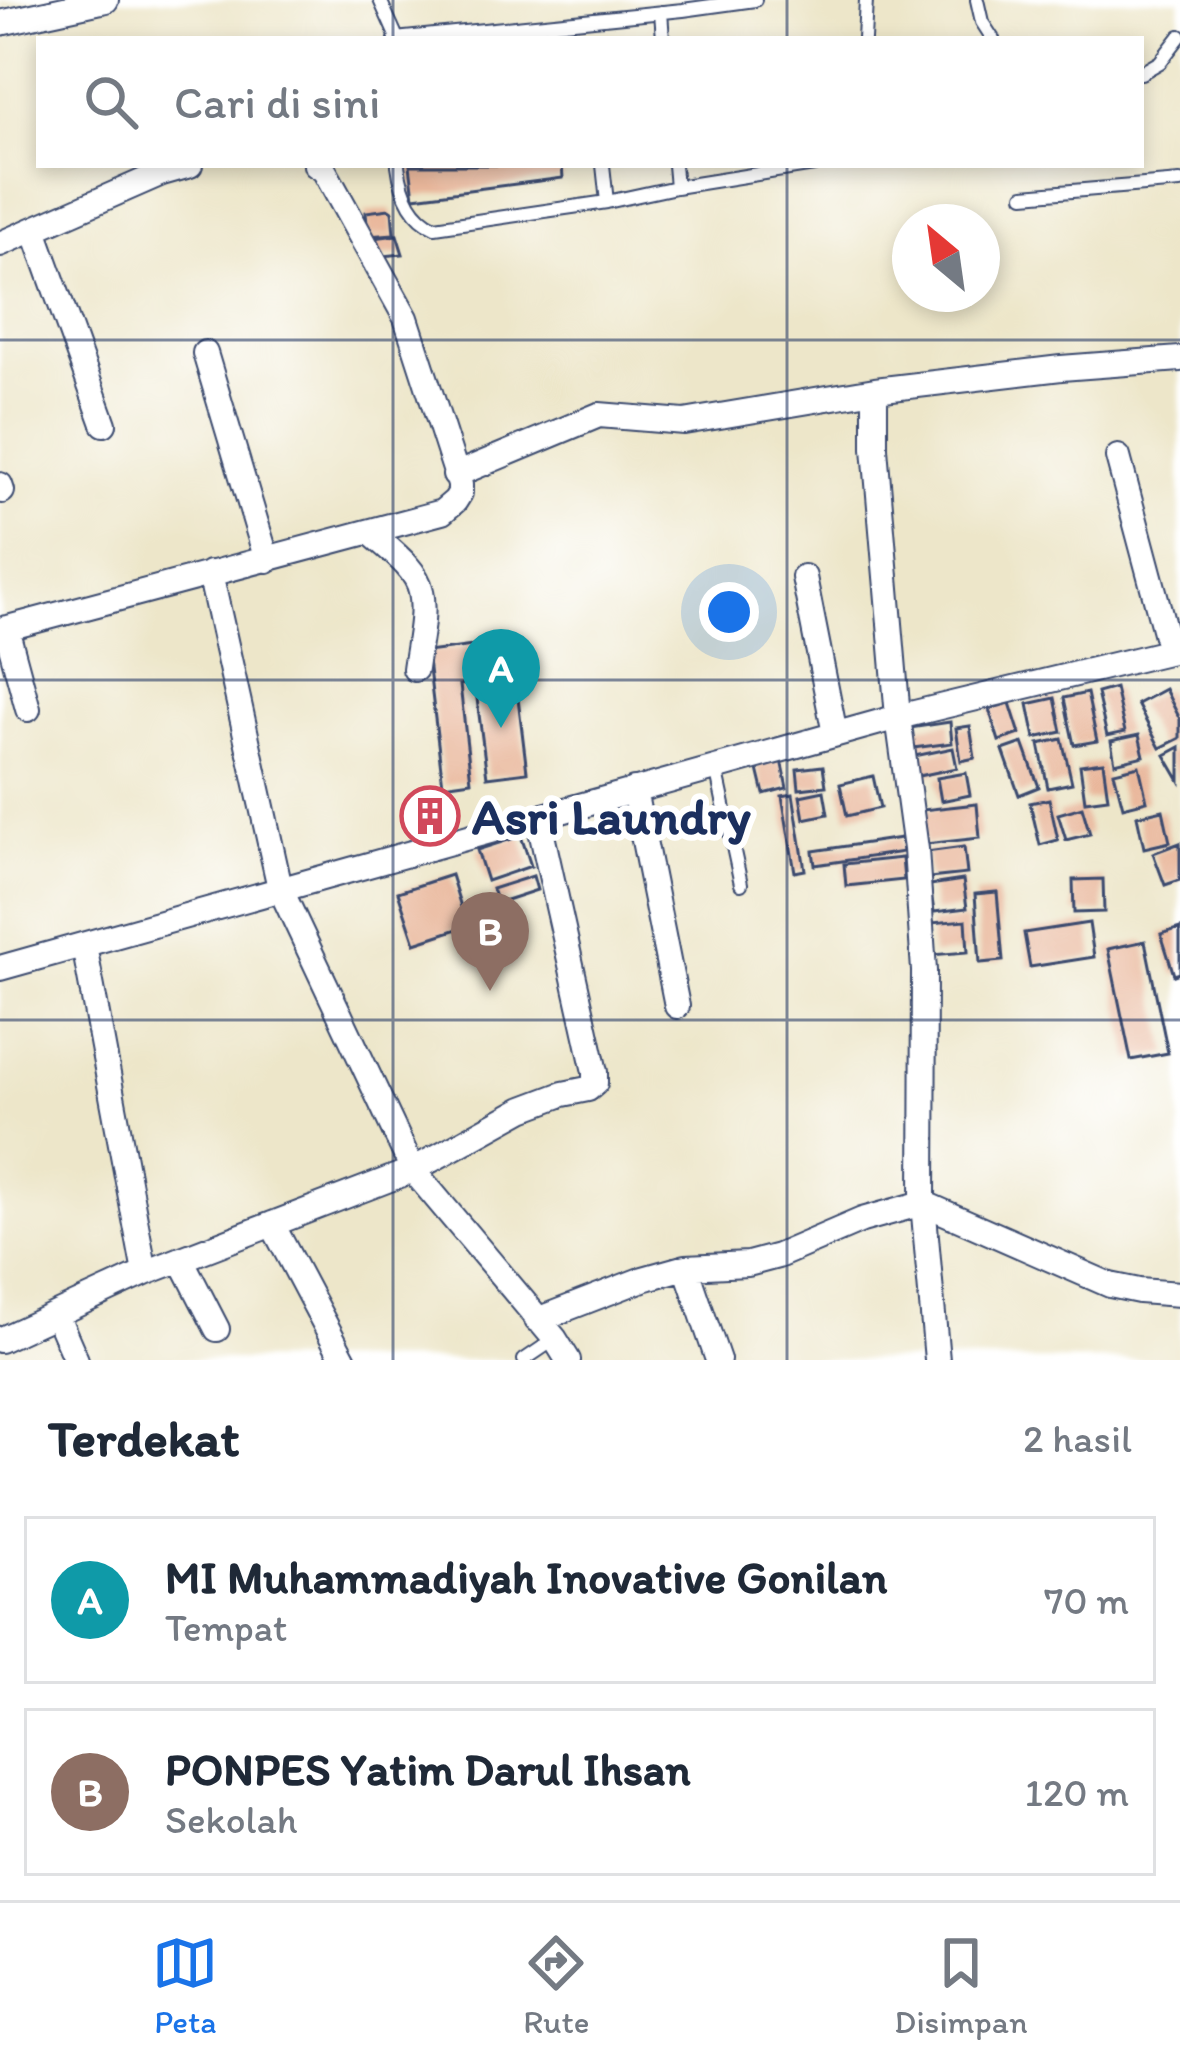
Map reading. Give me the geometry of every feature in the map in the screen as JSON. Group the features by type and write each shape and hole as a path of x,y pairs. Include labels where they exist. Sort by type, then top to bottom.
{"street":[{"path":"0,22 106,0"},
{"path":"0,244 180,168"},
{"path":"28,710 3,629 442,512 460,493 465,471 406,319 321,168"},
{"path":"34,230 104,424"},
{"path":"206,353 267,560"},
{"path":"465,471 598,415 684,422 875,390 1180,359"},
{"path":"875,390 874,448 924,970 923,1203 937,1360"},
{"path":"0,968 898,716 1175,650 1118,457"},
{"path":"370,532 413,574 421,589 415,670"},
{"path":"210,573 280,888 413,1170 553,1340 643,1279 686,1267 748,1264 778,1256 862,1220 923,1203 1110,1285 1180,1294"},
{"path":"804,577 835,734"},
{"path":"634,790 677,1006"},
{"path":"0,1340 181,1258 413,1170 523,1109 595,1083 538,817"},
{"path":"84,945 145,1273"},
{"path":"272,1224 344,1360"},
{"path":"181,1258 217,1329"},
{"path":"686,1267 718,1360"},
{"path":"56,1314 76,1360"}],"lane":[{"path":"380,0 395,36"},
{"path":"425,36 754,0"},
{"path":"864,36 866,0"},
{"path":"976,0 992,36"},
{"path":"661,12 663,36"},
{"path":"587,19 590,36"},
{"path":"1144,71 1160,62 1180,36"},
{"path":"398,168 410,205 424,222 435,226 608,202 795,168"},
{"path":"603,168 608,202"},
{"path":"674,168 676,187"},
{"path":"1024,195 1180,182"},
{"path":"716,767 741,884"},
{"path":"524,1360 553,1340"}],"building":[{"path":"545,28 546,36 483,36"},
{"path":"410,168 562,168 563,178 414,197"},
{"path":"389,209 394,234 368,236 366,212"},
{"path":"397,235 403,254 374,257 366,239"},
{"path":"511,641 527,772 487,777 475,683 460,685 471,781 443,785 427,652"},
{"path":"1115,688 1125,732 1107,736 1097,693"},
{"path":"1165,689 1180,719 1180,738 1160,748 1137,704"},
{"path":"1087,693 1097,741 1074,745 1064,698"},
{"path":"1055,698 1062,732 1035,738 1028,704"},
{"path":"1010,703 1020,734 999,741 989,709"},
{"path":"950,722 952,743 913,748 910,728"},
{"path":"970,726 975,758 961,761 956,728"},
{"path":"1139,735 1144,756 1115,763 1111,741"},
{"path":"1062,739 1072,783 1048,788 1039,744"},
{"path":"1023,743 1039,787 1019,795 1003,750"},
{"path":"1180,747 1180,781 1165,755"},
{"path":"953,748 957,768 914,777 910,757"},
{"path":"781,760 787,788 764,794 757,765"},
{"path":"1103,762 1108,798 1085,801 1080,765"},
{"path":"823,766 826,786 799,789 797,769"},
{"path":"1139,766 1147,801 1123,807 1114,772"},
{"path":"966,773 970,795 941,801 937,778"},
{"path":"873,776 880,808 847,816 840,784"},
{"path":"824,791 828,814 804,819 800,796"},
{"path":"793,794 805,870 795,872 782,796"},
{"path":"1049,799 1058,840 1040,845 1030,803"},
{"name":"Asri Laundry","path":"443,801 449,823 417,832 411,809"},
{"path":"977,804 980,838 925,844 922,810"},
{"path":"1082,807 1090,834 1066,840 1058,814"},
{"path":"1163,810 1170,842 1144,848 1137,816"},
{"path":"521,836 531,866 487,881 477,850"},
{"path":"901,838 903,852 815,865 813,851"},
{"path":"1180,843 1180,880 1165,885 1153,853"},
{"path":"964,847 967,874 929,878 926,852"},
{"path":"902,858 904,880 846,886 844,864"},
{"path":"451,875 467,926 415,943 398,892"},
{"path":"533,876 537,890 497,903 492,889"},
{"path":"1103,879 1104,912 1074,913 1073,880"},
{"path":"963,880 967,908 934,912 930,885"},
{"path":"997,892 1003,961 980,963 975,894"},
{"path":"966,920 968,952 932,955 930,923"},
{"path":"1089,923 1094,957 1030,967 1024,933"},
{"path":"1180,928 1180,973 1174,975 1161,934"},
{"path":"1145,941 1168,1053 1131,1060 1108,949"}],"place":[{"name":"MI Muhammadiyah Inovative Gonilan","path":"501,728"},
{"name":"Asri Laundry","path":"430,816"},
{"name":"PONPES Yatim Darul Ihsan","path":"490,991"}]}
